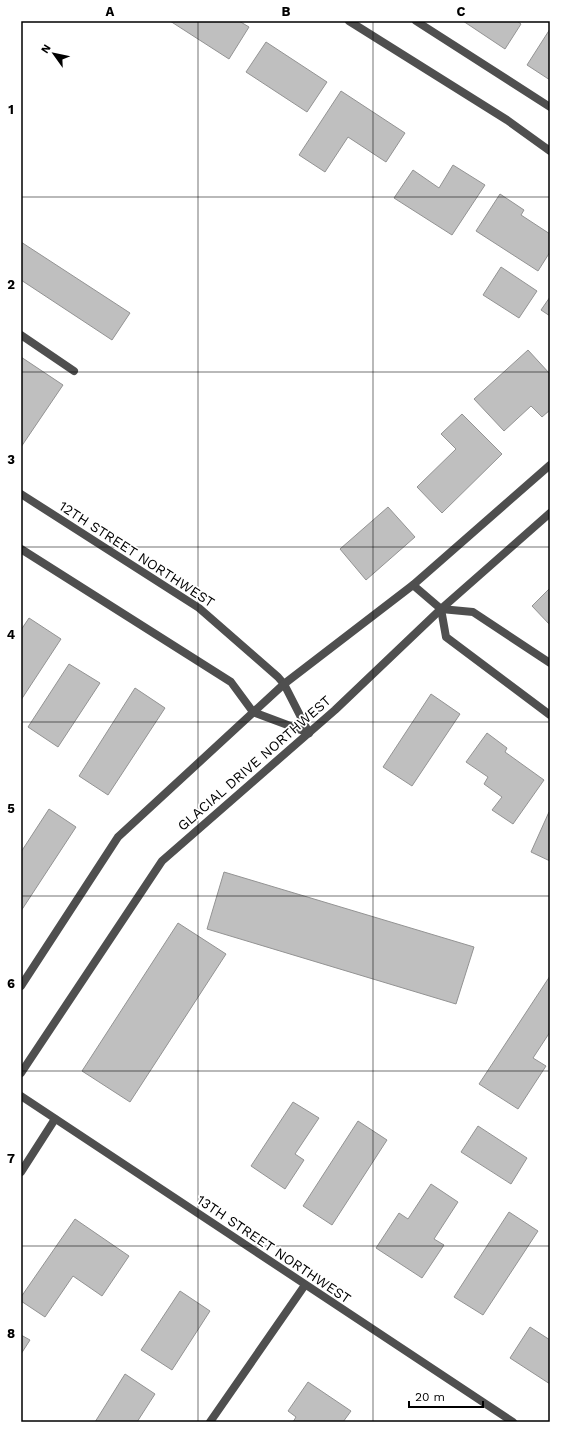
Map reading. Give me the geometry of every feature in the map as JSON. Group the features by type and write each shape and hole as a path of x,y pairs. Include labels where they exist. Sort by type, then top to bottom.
{"street":[{"path":"349,21 507,120 550,151"},
{"path":"416,21 550,107"},
{"path":"21,335 74,371"},
{"path":"21,986 118,837 284,684 413,585 550,465"},
{"name":"12TH STREET NORTHWEST","path":"21,494 199,608 278,677 284,684 308,733"},
{"name":"GLACIAL DRIVE NORTHWEST","path":"21,1073 162,861 308,733 441,608 550,512"},
{"path":"21,549 231,682 253,712 308,733"},
{"path":"413,585 441,608 473,612 550,663"},
{"path":"441,608 446,637 550,715"},
{"name":"13TH STREET NORTHWEST","path":"21,1096 513,1422"},
{"path":"21,1172 55,1119"},
{"path":"210,1422 305,1285"}],"building":[{"path":"170,21 239,21 249,27 229,59"},
{"path":"463,21 517,21 521,24 505,49"},
{"path":"550,29 550,80 527,65"},
{"path":"266,42 327,82 307,112 246,72"},
{"path":"341,91 405,133 386,162 348,137 325,172 299,155"},
{"path":"453,165 485,185 452,235 394,198 413,170 439,188"},
{"path":"500,194 524,210 521,215 550,234 550,252 538,271 476,231"},
{"path":"21,242 130,313 112,340 21,280"},
{"path":"501,267 537,291 519,318 483,295"},
{"path":"550,297 550,316 541,310"},
{"path":"528,350 550,374 550,410 542,417 531,406 504,431 474,399"},
{"path":"21,357 63,385 21,447"},
{"path":"462,414 502,454 442,513 417,487 456,449 441,434"},
{"path":"388,507 415,537 366,580 340,549"},
{"path":"550,588 550,625 532,606"},
{"path":"29,618 61,639 21,700 21,630"},
{"path":"69,664 100,683 58,747 28,727"},
{"path":"135,688 165,708 108,795 79,776"},
{"path":"431,694 460,714 412,786 383,767"},
{"path":"487,733 507,748 505,752 544,780 513,824 492,810 502,797 484,784 488,777 466,762"},
{"path":"49,809 76,827 21,911 21,852"},
{"path":"549,812 550,813 550,861 531,852"},
{"path":"224,872 474,947 456,1004 207,929"},
{"path":"178,923 226,954 130,1102 82,1071"},
{"path":"550,976 550,1032 533,1058 546,1066 518,1109 479,1084"},
{"path":"293,1102 319,1118 295,1154 304,1160 285,1189 251,1166"},
{"path":"358,1121 387,1140 332,1225 303,1206"},
{"path":"478,1126 527,1158 511,1184 461,1152"},
{"path":"431,1184 458,1202 434,1239 444,1245 422,1278 376,1248 399,1213 408,1219"},
{"path":"509,1212 538,1231 483,1315 454,1297"},
{"path":"75,1219 129,1256 102,1296 73,1276 45,1317 21,1301 21,1297"},
{"path":"180,1291 210,1311 172,1370 141,1350"},
{"path":"530,1327 550,1340 550,1384 510,1358"},
{"path":"21,1335 30,1340 21,1354"},
{"path":"125,1374 155,1394 137,1422 95,1422"},
{"path":"308,1382 351,1411 343,1422 293,1422 296,1417 288,1411"}]}
